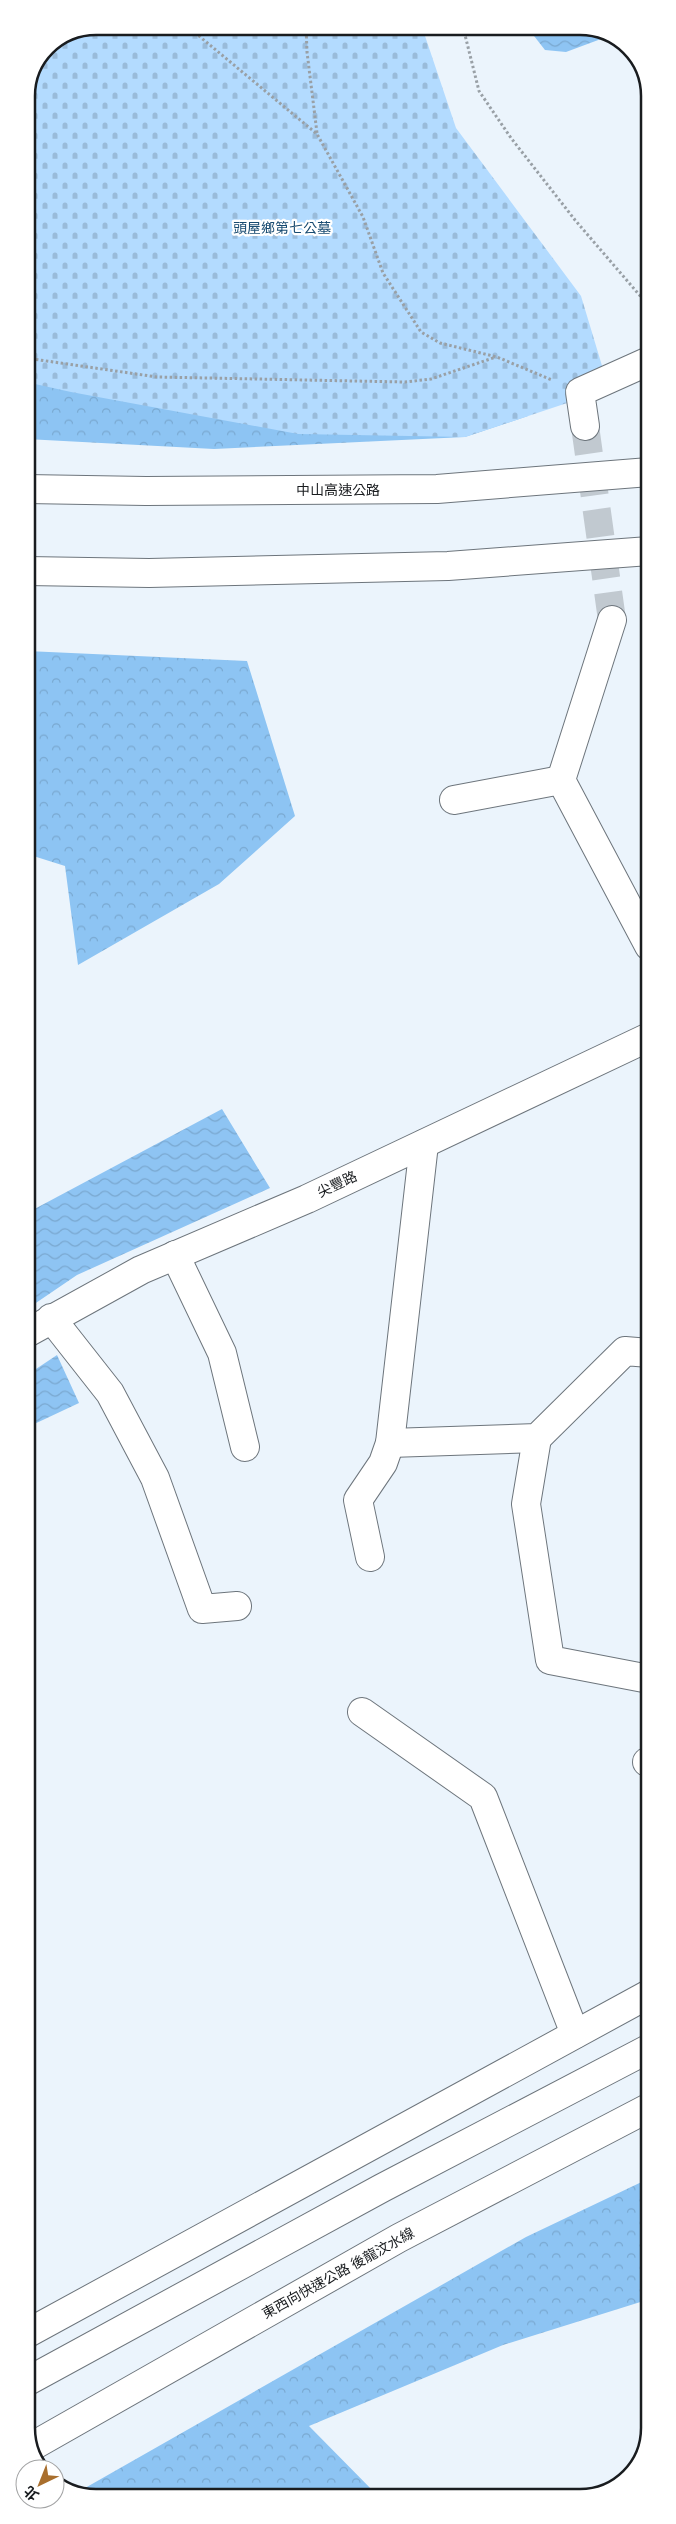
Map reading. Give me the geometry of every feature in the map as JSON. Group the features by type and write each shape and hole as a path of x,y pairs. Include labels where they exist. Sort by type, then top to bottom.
{"main road":[{"path":"585,426 580,392 641,364"},
{"name":"中山高速公路","path":"35,489 146,491 438,489 641,473"},
{"path":"35,571 149,573 448,566 641,552"},
{"path":"612,620 561,780 641,931"},
{"path":"454,800 561,780"},
{"name":"尖豐路","path":"35,1328 141,1270 307,1199 641,1041"},
{"path":"370,1557 358,1500 383,1463 390,1443 424,1144"},
{"path":"175,1255 222,1353 245,1447"},
{"path":"52,1318 110,1393 155,1478 202,1609 237,1606"},
{"path":"641,1352 625,1351 538,1438 526,1504 550,1660 641,1677"},
{"path":"390,1443 538,1438"},
{"path":"362,1712 483,1798 575,2034"},
{"path":"35,2329 641,1999"},
{"path":"35,2376 382,2188 641,2053"},
{"name":"東西向快速公路 後龍汶水線","path":"37,2443 399,2238 641,2112"}],"path":[{"path":"198,35 317,134"},
{"path":"306,35 306,52 317,134 363,218 383,273 421,332 440,343 497,357 580,392"},
{"path":"465,35 479,92 511,138 575,220 641,297"},
{"path":"35,359 157,378 405,382 431,379 497,357"}],"green space":[{"name":"頭屋鄉第七公墓","path":"96,35 425,35 456,128 581,296 609,389 465,437 298,434 35,384 35,96 40,72 45,62 53,53 62,45 72,40"},
{"path":"35,375 277,403 528,416 465,437 214,449 35,439"},
{"path":"35,651 247,661 295,816 219,884 78,965 65,866 35,857"},
{"path":"641,2182 641,2302 503,2345 309,2426 371,2489 85,2488 526,2237"}],"water":[{"path":"533,35 584,35 601,39 566,52 545,50"},
{"path":"222,1109 270,1188 77,1275 35,1304 35,1209"},
{"path":"57,1355 79,1403 35,1424 35,1370"}],"tunnel":[{"path":"585,426 612,620"}]}
